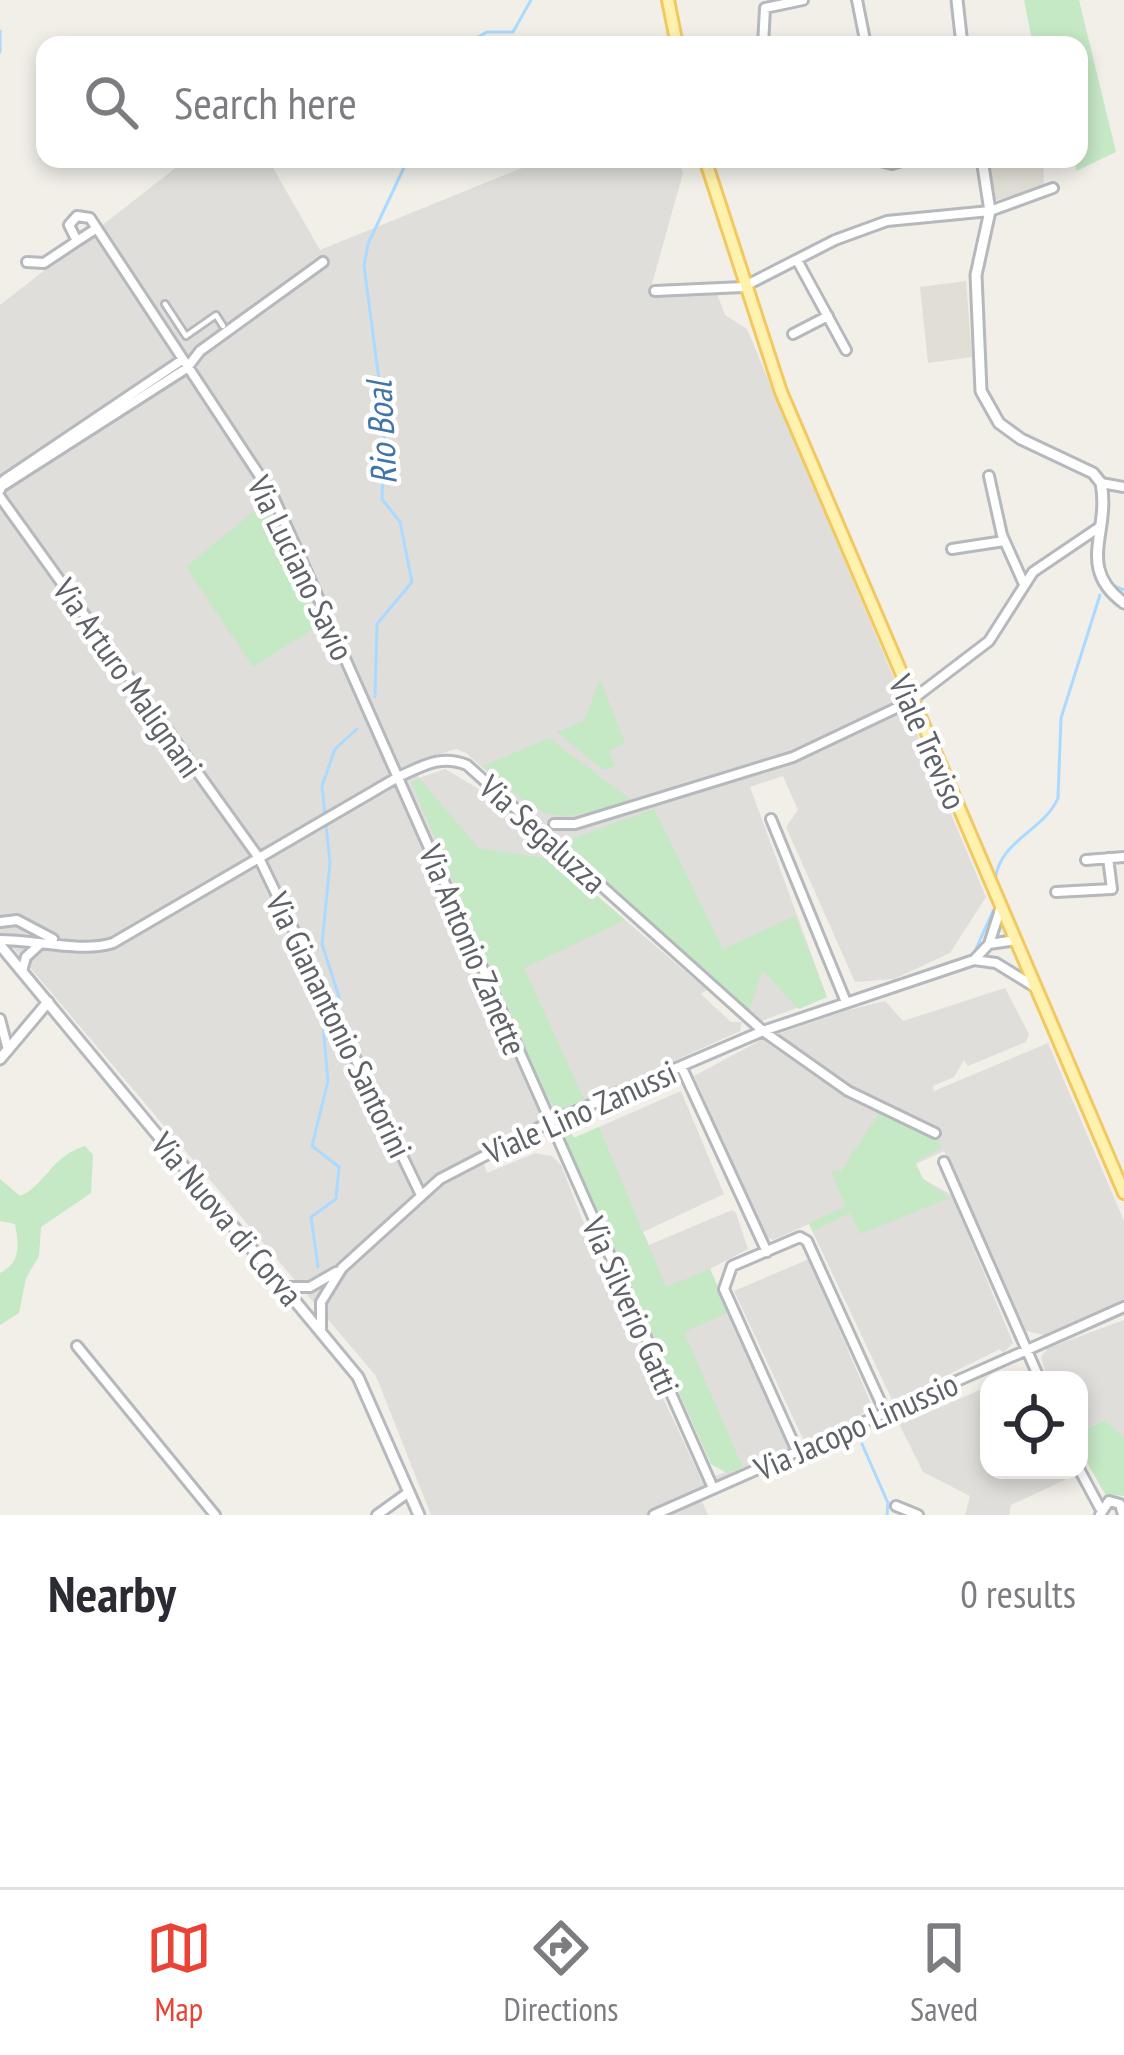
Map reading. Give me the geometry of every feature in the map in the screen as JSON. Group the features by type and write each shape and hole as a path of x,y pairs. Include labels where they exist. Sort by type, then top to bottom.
{"main road":[{"path":"668,0 675,36"},
{"path":"956,0 961,36"},
{"name":"Viale Treviso","path":"708,168 781,392 1124,1193"},
{"path":"983,168 990,212 976,275 981,391 999,423 1094,473 1101,483 1099,578 1124,603"},
{"name":"Via Nuova di Corva","path":"0,942 358,1377 419,1515"},
{"path":"4,1054 48,1002"}],"street":[{"path":"857,0 864,36"},
{"path":"763,36 762,12 796,1"},
{"path":"655,291 743,287 887,221 990,212 1053,188"},
{"path":"27,262 44,263 93,234 90,218 72,219 68,230 77,241"},
{"name":"Via Luciano Savio","path":"93,234 273,496 398,777"},
{"path":"797,260 846,350"},
{"path":"183,362 322,262"},
{"path":"164,304 186,335 216,315 223,326"},
{"path":"793,334 828,316"},
{"name":"Via Arturo Malignani","path":"183,362 0,492 259,858"},
{"path":"989,476 1004,541 1023,582"},
{"path":"1101,483 1124,487"},
{"path":"554,824 575,824 793,757 910,702 999,631 1023,582 1101,526"},
{"path":"952,549 1004,541"},
{"name":"Via Segaluzza","path":"4,918 54,940 94,950 398,777 438,759 467,765 763,1031 848,1090 935,1133"},
{"name":"Via Antonio Zanette","path":"398,777 548,1123"},
{"path":"771,819 846,1002"},
{"path":"1086,860 1124,857"},
{"name":"Via Gianantonio Santorini","path":"259,858 420,1193"},
{"path":"1056,892 1112,889 1108,858"},
{"path":"974,961 989,944 1001,906"},
{"name":"Via Segaluzza","path":"0,942 54,940"},
{"path":"22,971 26,957 42,943"},
{"path":"989,944 1017,944"},
{"path":"996,963 1017,944"},
{"name":"Viale Lino Zanussi","path":"321,1302 343,1268 420,1193 548,1123 763,1031 974,961 996,963 1036,988"},
{"path":"0,1019 4,1054"},
{"path":"681,1066 766,1252"},
{"name":"Via Silverio Gatti","path":"548,1123 713,1488"},
{"path":"944,1162 1036,1371"},
{"path":"797,1451 724,1288 732,1266 800,1237 812,1247 885,1412"},
{"name":"Viale Lino Zanussi","path":"300,1308 310,1287 343,1268"},
{"path":"282,1286 310,1287"},
{"path":"300,1308 321,1302 321,1333"},
{"name":"Via Jacopo Linussio","path":"654,1515 1124,1307"},
{"path":"77,1346 215,1515"},
{"path":"1084,1479 1100,1511 1117,1502 1123,1515"},
{"path":"377,1515 409,1492"},
{"path":"896,1506 918,1515"}],"shaded area":[{"path":"175,168 273,168 320,250 522,168 681,168 652,284 658,296 716,291 725,315 747,329 986,897 950,953 894,979 855,982 786,827 798,810 783,776 750,787 827,997 761,1021 466,753 456,749 412,763 419,778 445,769 487,794 555,860 707,990 701,994 731,1022 742,1022 740,1031 479,1149 487,1173 535,1153 552,1156 561,1165 597,1257 702,1481 726,1472 711,1464 563,1135 570,1131 574,1138 681,1091 724,1194 643,1232 649,1245 732,1210 736,1213 748,1249 710,1269 789,1448 804,1441 734,1291 809,1259 872,1406 852,1421 855,1432 701,1499 708,1515 431,1515 376,1376 0,932 0,305"},
{"path":"989,168 1043,168 1044,187 993,201"},
{"path":"966,281 972,357 928,363 920,287"},
{"path":"1005,988 1029,1034 1026,1042 968,1066 964,1060 954,1077 933,1086 934,1091 1048,1043 1124,1221 1124,1300 1044,1335 1026,1331 944,1151 916,1164 923,1179 950,1194 955,1203 1013,1343 1003,1353 1000,1349 893,1402 809,1224 773,1240 763,1235 694,1076 761,1040 845,1011 885,1001 903,1021"},
{"path":"1124,1320 1124,1437 1105,1420 1088,1428 1088,1371 1045,1371 1041,1357 1048,1348"},
{"path":"980,1390 980,1479 1066,1479 1011,1505 1009,1515 965,1515 970,1496 923,1472 895,1416 904,1423"}],"green space":[{"path":"1024,0 1079,0 1088,36 1031,36"},
{"path":"1088,37 1116,152 1088,165"},
{"path":"264,503 320,625 253,667 186,567"},
{"path":"600,679 625,743 609,751 615,766 603,770 557,732 584,721"},
{"path":"549,738 630,799 581,814 550,814 521,798 483,766"},
{"path":"419,778 479,848 555,860 625,920 524,968 584,1099 560,1110 547,1098 411,782"},
{"path":"654,809 723,949 795,916 827,997 799,1009 762,970 749,1013 563,842"},
{"path":"880,1112 938,1137 941,1148 915,1162 923,1179 949,1198 860,1234 850,1213 813,1231 809,1223 845,1207 831,1170 841,1171"},
{"path":"599,1127 666,1287 710,1269 729,1312 684,1332 743,1468 727,1473 711,1464 563,1135 570,1131 574,1138"},
{"path":"85,1146 93,1155 91,1193 41,1227 39,1256 26,1278 19,1313 0,1325 0,1273 12,1264 18,1246 15,1224 0,1221 0,1179 20,1196 64,1157"},
{"path":"1105,1420 1124,1437 1124,1496 1105,1494 1088,1464 1088,1428"}],"waterway":[{"name":"Rio Boal","path":"480,36 513,32 531,0"},
{"path":"0,31 0,52"},
{"name":"Rio Boal","path":"375,697 377,624 412,582 400,522 382,499 385,425 364,266 368,244 404,168"},
{"path":"1112,585 1124,590"},
{"path":"995,881 1005,855 1058,798 1061,718 1100,595"},
{"name":"Rio Boal","path":"340,1000 322,944 330,863 322,786 335,749 357,729"},
{"path":"975,951 993,911"},
{"name":"Rio Boal","path":"318,1267 311,1217 336,1199 339,1167 312,1146 328,1081 322,1014"},
{"path":"862,1444 888,1503 887,1515"}]}
